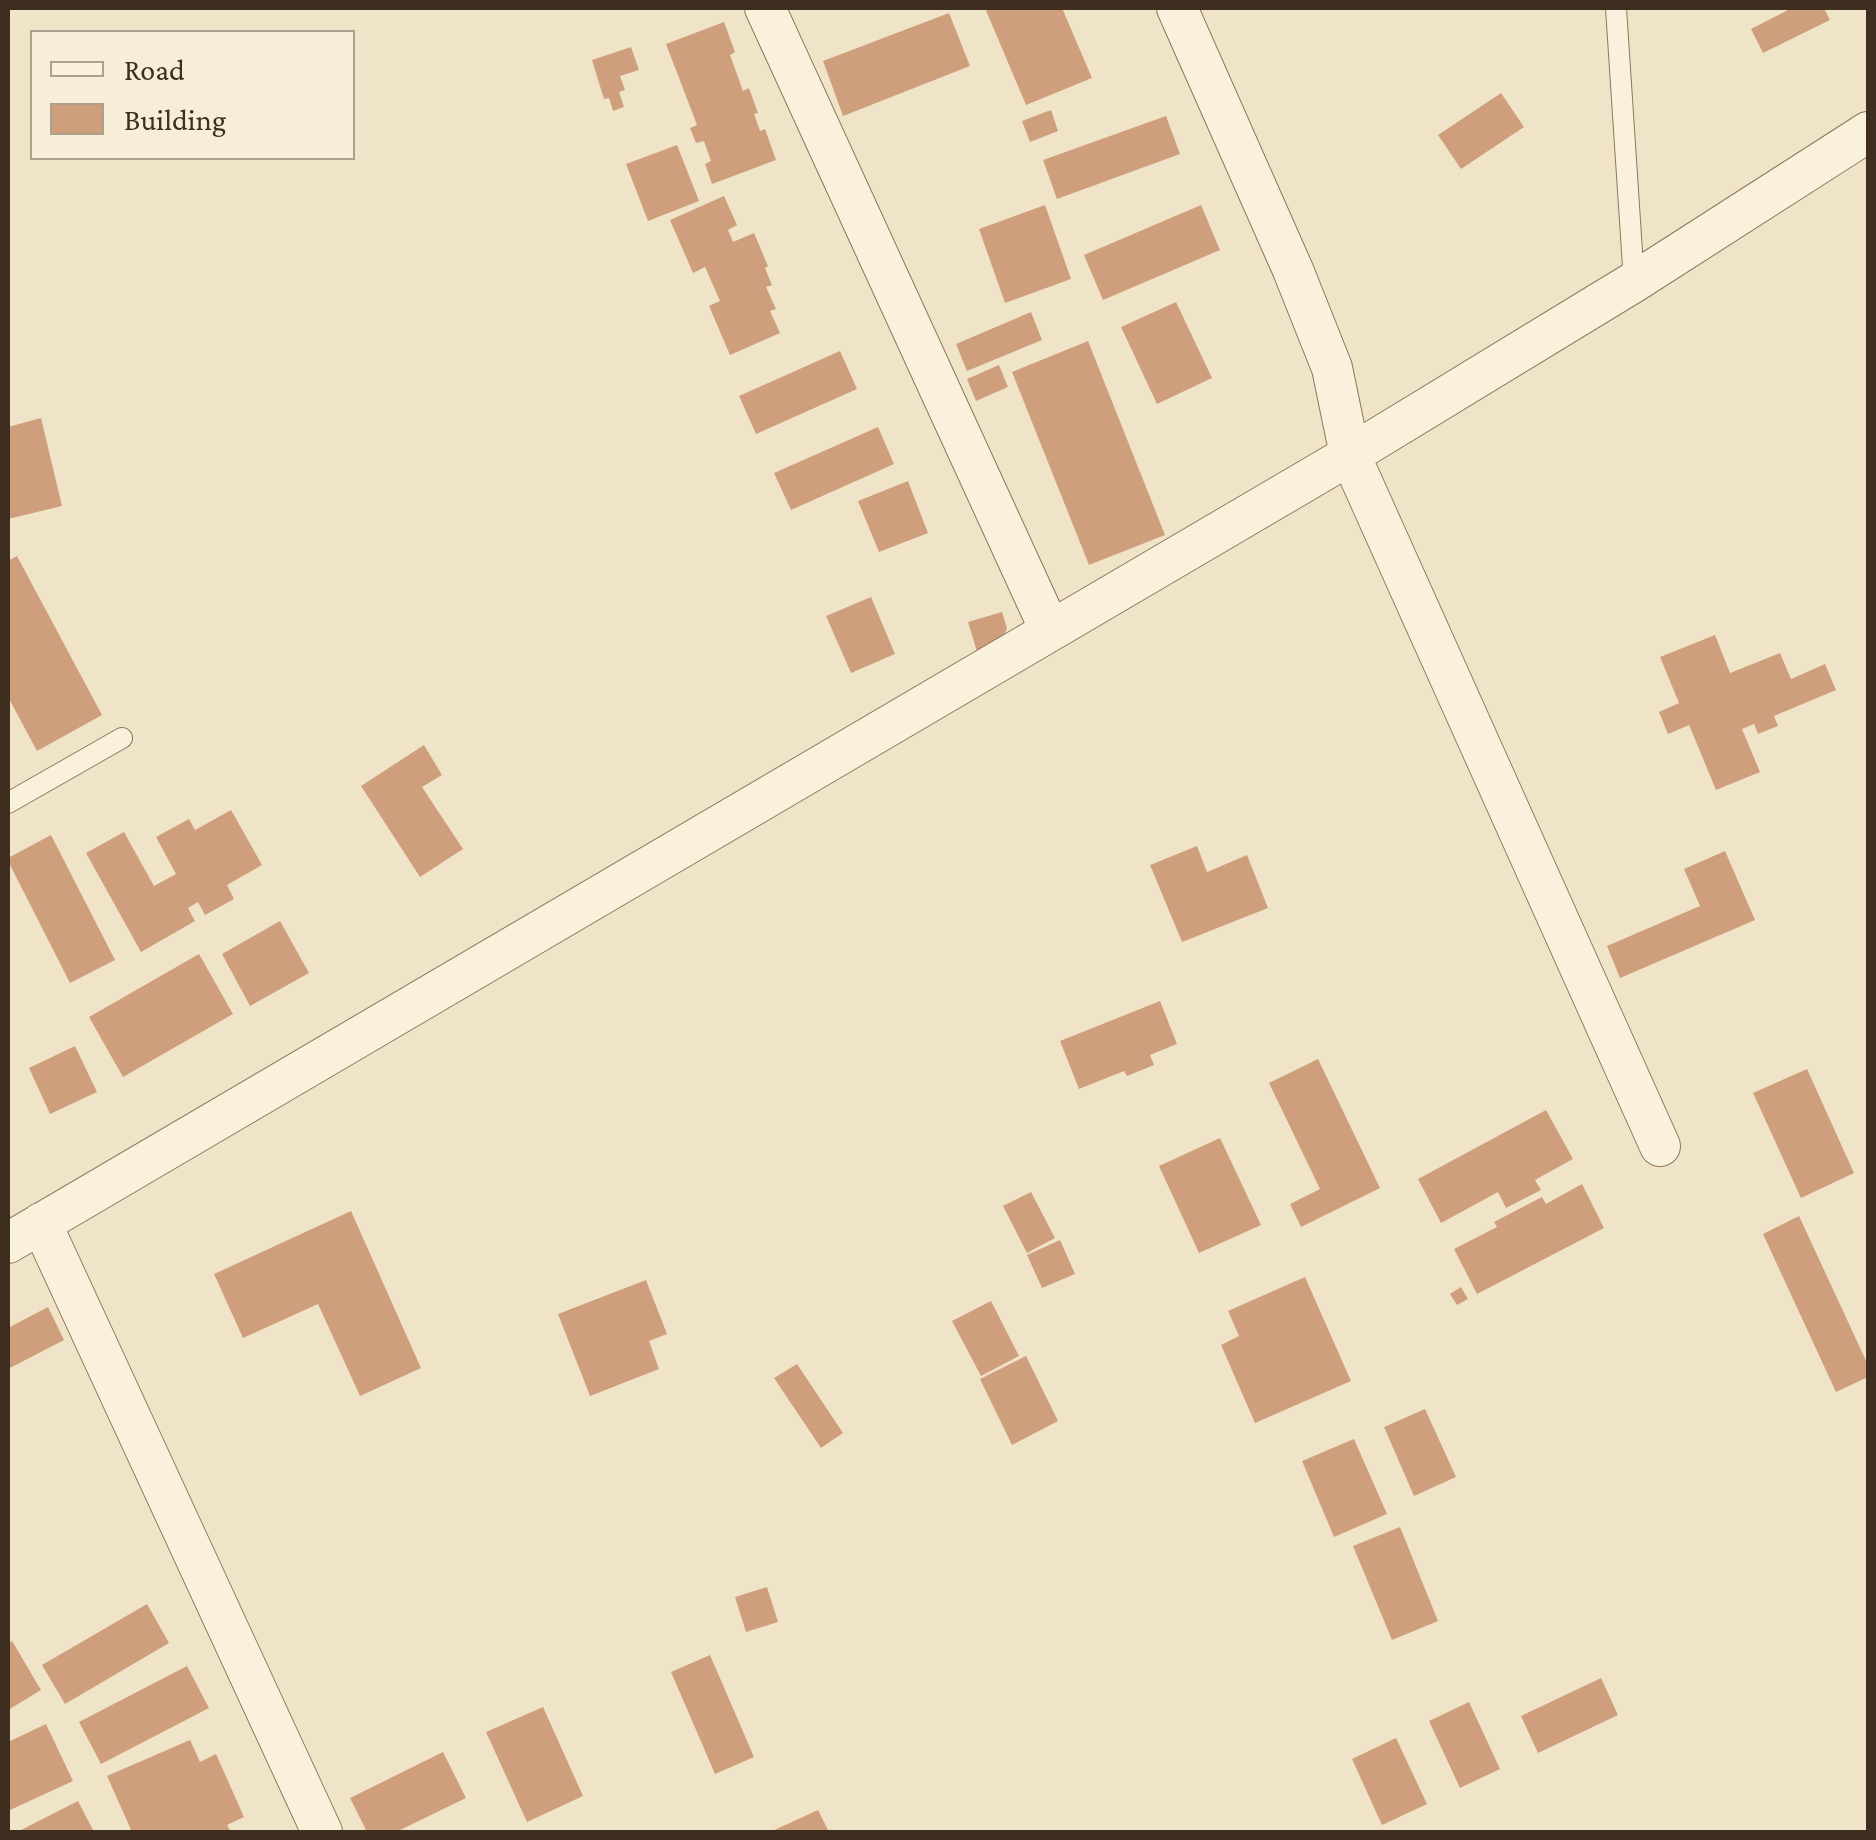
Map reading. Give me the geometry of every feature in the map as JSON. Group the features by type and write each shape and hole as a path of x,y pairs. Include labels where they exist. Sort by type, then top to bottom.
{"street":[{"path":"765,8 1050,630"},
{"path":"1177,8 1332,368 1350,454 1660,1146"},
{"path":"322,1832 24,1233 1350,454 1634,282 1868,132"}],"lane":[{"path":"1616,8 1634,282"},
{"path":"8,804 122,738"}],"building":[{"path":"985,8 1062,8 1092,78 1026,105"},
{"path":"1792,8 1824,8 1830,20 1763,53 1751,29"},
{"path":"949,13 970,66 843,116 823,61"},
{"path":"724,22 743,91 749,88 760,131 765,129 776,160 712,184 705,164 711,161 704,141 696,143 690,128 697,125 666,44"},
{"path":"631,47 639,70 620,76 625,90 619,92 624,107 613,111 609,98 604,99 592,60"},
{"path":"1501,93 1524,127 1461,169 1438,135"},
{"path":"1051,110 1058,131 1030,142 1022,121"},
{"path":"1166,116 1180,154 1057,199 1043,160"},
{"path":"677,145 699,201 648,221 626,164"},
{"path":"724,196 737,225 728,230 733,242 754,233 768,266 765,268 772,285 766,287 776,309 770,311 780,333 730,355 709,306 720,301 705,267 693,273 670,220"},
{"path":"1045,205 1071,279 1005,303 979,229"},
{"path":"1201,205 1220,250 1103,300 1084,255"},
{"path":"1176,302 1212,378 1157,404 1121,327"},
{"path":"1031,312 1042,340 967,371 956,344"},
{"path":"1088,341 1165,535 1089,565 1012,372"},
{"path":"840,351 857,389 756,434 739,396"},
{"path":"999,365 1008,387 976,401 967,379"},
{"path":"41,418 62,506 8,519 8,427"},
{"path":"878,427 894,464 791,510 774,473"},
{"path":"908,481 928,533 879,552 858,501"},
{"path":"17,556 102,715 37,751 8,697 8,561"},
{"path":"871,597 895,654 851,673 826,616"},
{"path":"1002,612 1007,628 999,648 978,655 968,622"},
{"path":"1715,635 1730,673 1780,653 1791,679 1825,664 1836,690 1774,716 1778,726 1758,734 1754,724 1742,729 1760,772 1716,790 1689,725 1668,734 1659,712 1679,703 1660,657"},
{"path":"424,745 442,775 422,787 463,849 420,877 361,786"},
{"path":"231,810 262,865 227,885 234,899 205,915 198,902 188,908 195,921 141,952 86,853 124,832 154,886 176,874 156,837 189,819 195,830"},
{"path":"51,835 115,960 70,983 8,861"},
{"path":"1197,846 1207,872 1247,855 1268,908 1182,942 1150,865"},
{"path":"1725,851 1755,920 1620,978 1607,946 1700,906 1684,869"},
{"path":"280,921 309,973 250,1006 222,954"},
{"path":"199,954 233,1014 123,1077 89,1017"},
{"path":"1160,1001 1177,1044 1150,1055 1154,1065 1127,1076 1124,1071 1079,1089 1060,1041"},
{"path":"75,1046 97,1092 50,1114 29,1068"},
{"path":"1318,1059 1380,1188 1301,1227 1290,1204 1320,1189 1269,1083"},
{"path":"1807,1069 1854,1173 1801,1198 1753,1093"},
{"path":"1546,1110 1573,1159 1535,1180 1541,1190 1506,1208 1498,1192 1441,1223 1418,1179"},
{"path":"1220,1138 1261,1225 1199,1253 1159,1166"},
{"path":"1582,1184 1604,1228 1477,1294 1454,1249 1542,1197 1546,1204"},
{"path":"1031,1192 1055,1238 1027,1253 1003,1206"},
{"path":"351,1211 421,1368 360,1396 318,1304 243,1338 214,1274"},
{"path":"1799,1216 1868,1365 1868,1377 1836,1392 1763,1234"},
{"path":"1060,1240 1075,1274 1042,1288 1027,1255"},
{"path":"1305,1277 1351,1381 1255,1423 1221,1345 1239,1336 1228,1311"},
{"path":"646,1280 667,1334 649,1341 659,1369 590,1396 558,1314"},
{"path":"1461,1287 1468,1299 1457,1305 1450,1294"},
{"path":"991,1301 1019,1356 981,1376 952,1321"},
{"path":"48,1307 64,1340 8,1369 8,1328"},
{"path":"1026,1356 1058,1421 1012,1445 980,1379"},
{"path":"797,1364 843,1433 821,1448 774,1378"},
{"path":"1425,1409 1456,1477 1414,1496 1384,1427"},
{"path":"1354,1439 1387,1514 1334,1537 1302,1461"},
{"path":"1400,1527 1438,1621 1392,1640 1353,1546"},
{"path":"767,1587 778,1622 746,1632 735,1597"},
{"path":"147,1604 169,1643 65,1704 42,1665"},
{"path":"12,1641 41,1690 8,1710 8,1643"},
{"path":"710,1655 754,1757 715,1774 671,1672"},
{"path":"187,1666 209,1708 101,1764 79,1722"},
{"path":"1601,1678 1618,1715 1538,1753 1521,1716"},
{"path":"1469,1702 1500,1769 1460,1788 1429,1721"},
{"path":"543,1707 583,1796 527,1822 486,1732"},
{"path":"46,1724 73,1781 8,1811 8,1742"},
{"path":"1396,1738 1427,1804 1382,1825 1352,1759"},
{"path":"190,1740 200,1762 216,1754 244,1817 227,1825 231,1832 132,1832 107,1776"},
{"path":"443,1752 466,1798 396,1832 367,1832 350,1798"},
{"path":"78,1801 94,1832 17,1832"},
{"path":"818,1810 829,1832 770,1832"}]}
